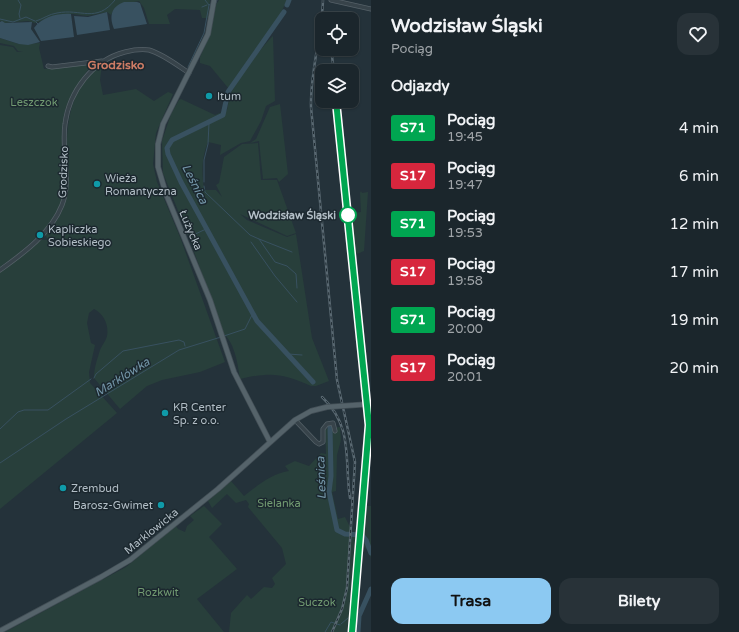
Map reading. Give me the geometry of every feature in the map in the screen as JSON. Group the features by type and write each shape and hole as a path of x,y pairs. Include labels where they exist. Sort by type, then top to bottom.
{"main road":[{"name":"Łużycka","path":"214,0 208,34 163,124 158,152 158,167 166,194 210,300 234,372 270,442"},
{"name":"Marklowicka","path":"0,631 130,560 218,490 295,420 314,410 334,406 371,404"}],"street":[{"path":"331,0 371,9"},
{"name":"Grodzisko","path":"0,270 39,238 59,212 65,188 64,131 67,114 74,95 85,78 103,61 119,53 146,50 157,53 189,73"},
{"name":"Grodzisko","path":"48,66 57,67 103,61"},
{"path":"295,420 319,444 323,442 322,433 327,424 333,423 335,431"}],"green space":[{"path":"0,0 210,0 208,18 202,18 200,10 175,9 167,15 170,24 149,24 144,8 139,1 126,3 119,6 111,15 107,12 87,16 73,14 57,15 35,23 28,21 4,23 0,21"},
{"path":"219,0 287,0 281,13 229,89 210,66 200,63 200,57 210,35 216,5"},
{"path":"273,36 275,101 266,106 261,121 250,141 241,143 220,155 221,145 208,142 204,154 203,166 204,190 216,190 222,197 216,185 219,183 224,157 242,144 258,143 261,180 277,180 296,233 287,236 240,214 247,220 287,237 296,234 312,338 329,381 316,386 311,386 292,378 276,375 260,375 240,379 237,361 231,343 224,334 189,238 163,173 162,141 171,114 179,100 181,99 215,115 227,110 229,100 227,100 229,99 235,85 255,57"},
{"name":"Leszczok","path":"0,38 19,44 40,43 39,48 44,69 94,62 72,94 64,115 63,139 65,176 59,211 42,233 38,233 37,237 17,255 0,267 0,45 13,47 17,52 23,51 18,51 14,46 0,43"},
{"path":"102,64 100,80 103,95 136,89 154,101 168,92 173,94 156,133 153,164 157,182 180,237 225,362 200,372 162,380 147,386 120,409 94,378 100,350 106,338 107,328 105,320 101,314 94,309 89,313 87,323 91,343 95,345 89,372 90,383 117,413 0,509 0,271 41,240 48,240 45,235 60,216 66,197 67,140 71,112 81,86"},
{"path":"280,104 288,174 279,182 277,178 263,179 259,141 250,143 256,139 270,107"},
{"path":"361,191 362,193 368,192 364,251 357,254 353,249 349,208 353,213 361,212"},
{"path":"340,427 341,440 337,455 336,491 332,492 338,519 345,517 355,537 348,632 229,632 231,613 247,595 251,599 264,587 272,588 275,584 272,578 286,564 282,548 248,507 249,504 246,500 236,503 227,494 212,508 208,501 231,481 244,496 271,477 282,472 289,471 285,466 295,461 309,466 321,453 326,454 325,429"},
{"name":"Rozkwit","path":"204,506 222,524 209,537 237,569 197,599 224,632 5,632 126,567 176,526 178,529 185,532 187,526 194,520 190,516"},
{"path":"365,506 371,506 371,558 368,551 362,545"}],"water":[{"path":"124,2 140,3 147,24 114,29 112,12 116,6"},
{"path":"107,12 110,30 77,35 74,16 88,17"},
{"path":"71,14 74,37 41,41 34,28 37,24 51,16"},
{"path":"2,21 5,23 32,22 31,29 40,42 28,45 19,44 0,38 0,22"}],"waterway":[{"path":"18,0 21,5 19,14 20,18"},
{"path":"36,21 51,14 57,13 95,13 108,7 115,0"},
{"path":"205,0 209,5 211,4"},
{"name":"Leśnica","path":"287,5 289,0"},
{"path":"202,7 207,5"},
{"path":"188,67 204,33 209,5"},
{"name":"Leśnica","path":"284,12 228,92 223,115 172,140 167,148 168,154 181,182 257,321 313,382"},
{"path":"0,19 13,22 26,17 35,21"},
{"path":"204,182 204,160 208,144 209,123"},
{"path":"204,186 205,192 250,235 259,239 275,262 287,266 296,274 297,288"},
{"path":"189,237 206,229"},
{"path":"259,239 292,252"},
{"path":"251,242 275,276 297,302"},
{"name":"Marklówka","path":"224,336 245,329 253,313"},
{"name":"Marklówka","path":"0,463 66,419 179,350 221,337"},
{"path":"94,378 96,374 123,351 179,340 184,342 185,346"},
{"path":"288,354 302,355"},
{"path":"0,429 18,412 24,410 48,410 91,379"},
{"name":"Leśnica","path":"330,427 331,476 329,492 337,530 345,534 362,535 366,540 371,553"},
{"name":"Leśnica","path":"358,632 359,616 371,589"},
{"name":"Leśnica","path":"355,618 359,617"},
{"path":"341,624 348,618"},
{"path":"325,632 331,622 340,625"}],"railway":[{"path":"323,0 321,27 312,80 311,107 337,380 355,462 347,588 342,609 332,632"},
{"path":"332,56 333,64"},
{"path":"337,108 369,425 352,632"},
{"path":"322,397 332,408 339,420 343,432 346,444 350,498"}],"train":[{"name":"S71","path":"337,108 369,425 352,632"}],"place":[{"name":"Itum","path":"209,96"},
{"name":"Wieża Romantyczna","path":"97,184"},
{"name":"Wodzisław Śląski","path":"348,215"},
{"name":"Kapliczka Sobieskiego","path":"40,235"},
{"name":"KR Center Sp. z o.o.","path":"165,413"},
{"name":"Zrembud","path":"63,488"},
{"name":"Barosz-Gwimet","path":"161,505"}],"district":[{"name":"Grodzisko","path":"116,65"}],"park label":[{"name":"Sielanka","path":"279,503"},
{"name":"Suczok","path":"317,602"}]}
